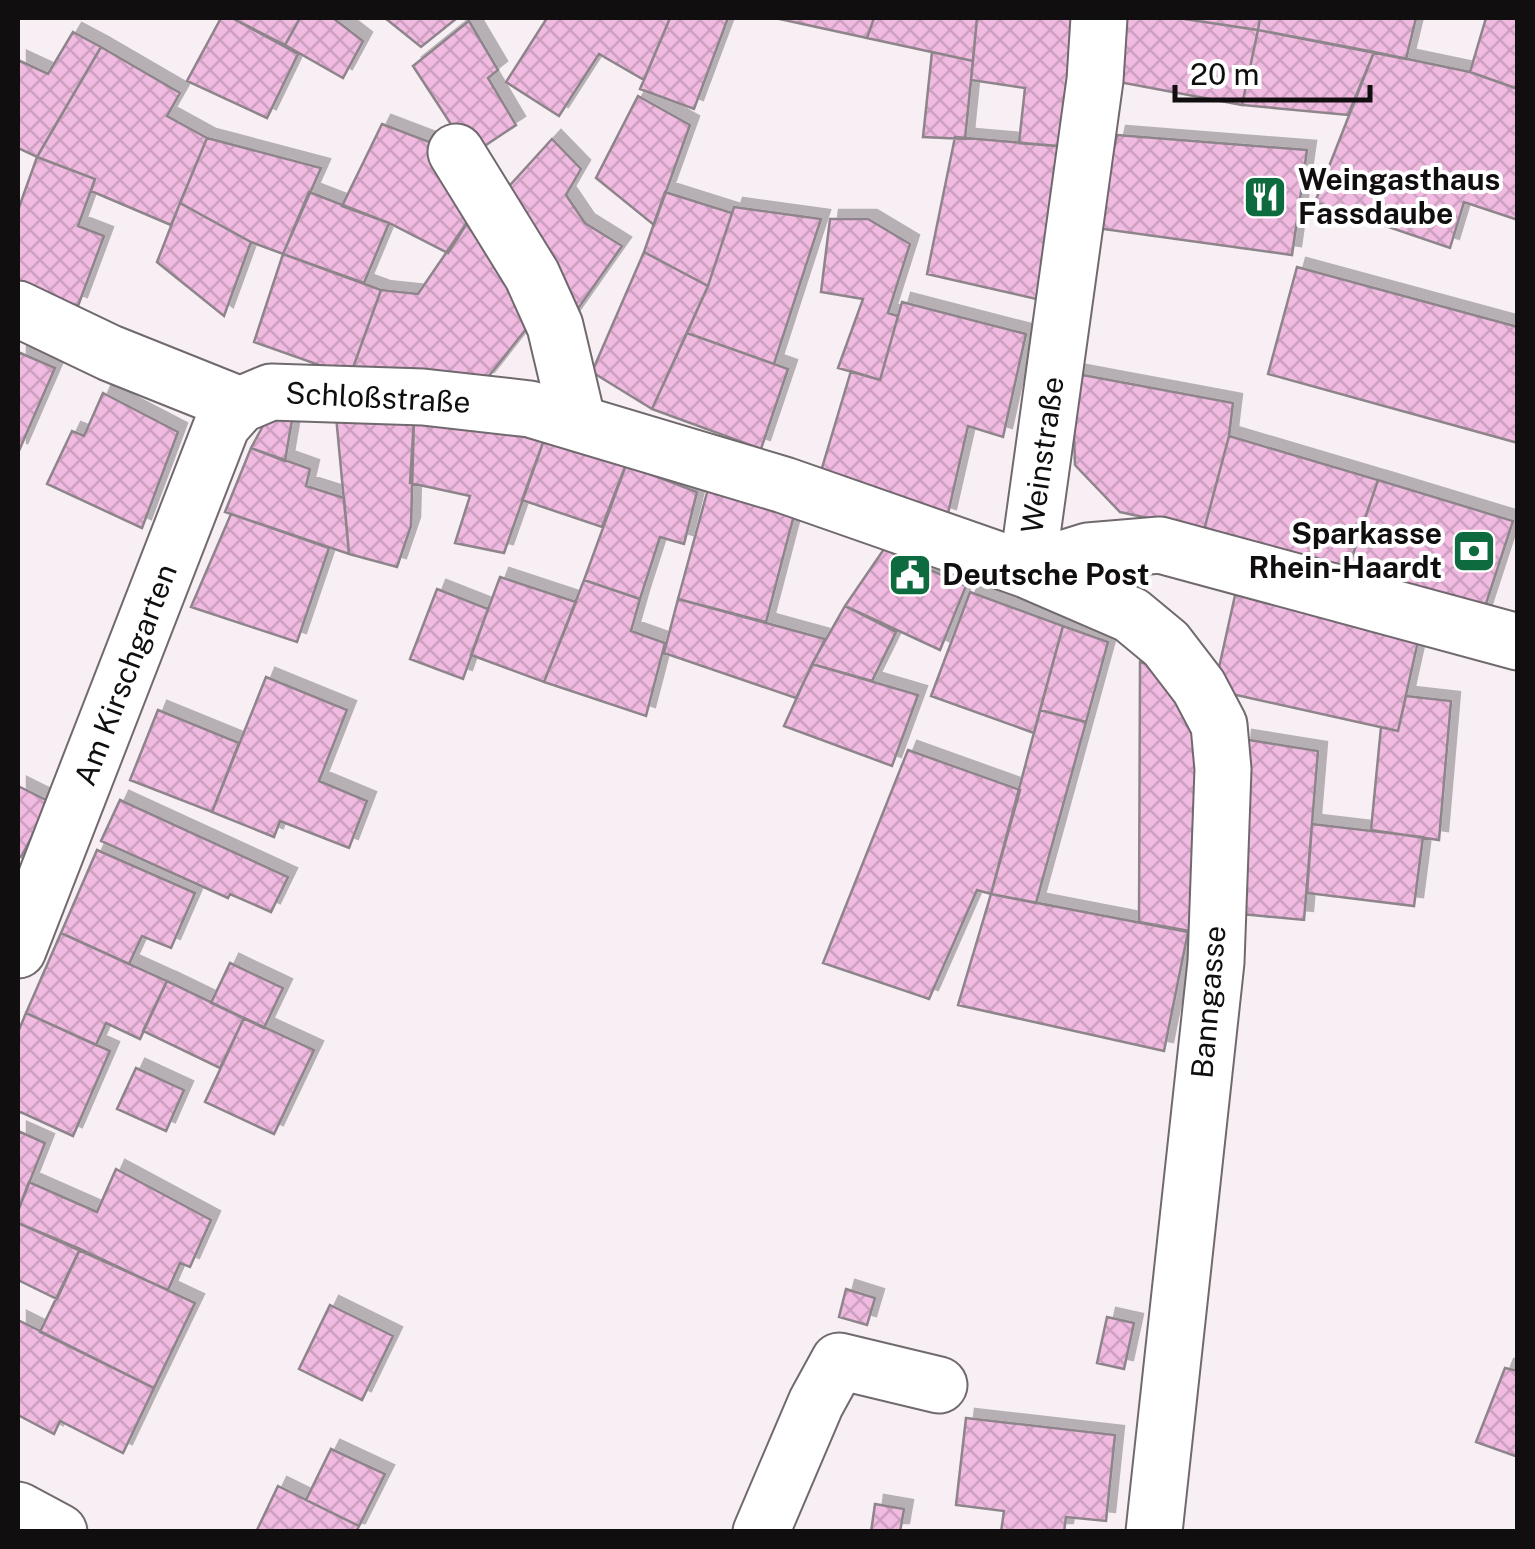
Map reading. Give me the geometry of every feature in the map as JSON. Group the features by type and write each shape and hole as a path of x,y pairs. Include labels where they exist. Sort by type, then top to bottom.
{"street":[{"name":"Weinstraße","path":"1099,18 1096,80 1028,570 1088,551 1160,546 1518,642"},
{"path":"456,152 532,275 555,326 578,423"},
{"name":"Schloßstraße","path":"18,309 110,353 240,405 271,392 423,397 530,409 784,485 1028,570"},
{"name":"Am Kirschgarten","path":"18,950 222,425 240,405"},
{"name":"Banngasse","path":"1028,570 1130,614 1166,644 1199,688 1218,725 1223,769 1216,962 1154,1532"},
{"path":"761,1532 816,1403 839,1361 939,1385"},
{"path":"18,1510 59,1532"}],"building":[{"path":"221,18 232,18 298,54 267,118 187,81"},
{"path":"232,18 300,18 285,45"},
{"path":"300,18 333,18 363,41 343,78 285,45"},
{"path":"385,18 457,18 421,47"},
{"path":"547,18 670,18 644,80 599,54 559,116 506,82"},
{"path":"670,18 728,18 694,109 640,89"},
{"path":"775,18 874,18 867,38"},
{"path":"874,18 977,18 973,61 867,38"},
{"path":"977,18 1076,18 1068,147 1019,143 1025,88 971,80"},
{"path":"1127,18 1178,18 1258,30 1242,105 1119,82"},
{"path":"1178,18 1260,18 1258,30"},
{"path":"1260,18 1416,18 1406,59 1258,30"},
{"path":"1486,18 1518,18 1518,89 1470,72"},
{"path":"469,21 498,70 488,78 516,125 471,155 413,66"},
{"path":"1258,30 1374,52 1348,115 1242,105"},
{"path":"73,32 101,47 37,157 18,148 18,60 48,74"},
{"path":"101,47 180,93 167,116 207,138 171,225 91,191 95,179 37,157"},
{"path":"932,52 973,61 965,139 923,137"},
{"path":"1374,52 1470,72 1518,89 1518,220 1464,202 1450,248 1315,202"},
{"path":"638,96 690,125 654,225 596,178"},
{"path":"382,124 440,146 478,206 448,253 389,223 342,206"},
{"path":"1117,135 1307,150 1292,255 1096,228"},
{"path":"955,137 1068,147 1045,301 927,274"},
{"path":"207,138 321,168 283,254 251,242 180,203"},
{"path":"552,139 581,169 566,195 585,223 622,246 570,320 502,194"},
{"path":"37,157 95,179 78,226 104,236 78,306 18,284 18,210"},
{"path":"309,192 389,223 364,283 283,254"},
{"path":"665,192 732,213 708,286 644,252"},
{"path":"180,203 251,242 224,316 157,262"},
{"path":"478,206 538,314 485,381 350,376 381,290 418,294"},
{"path":"734,207 821,219 774,364 687,333 708,286"},
{"path":"830,219 868,219 910,244 888,313 898,316 880,380 838,368 863,299 821,292"},
{"path":"644,252 708,286 652,409 592,372"},
{"path":"283,254 381,290 350,376 254,342"},
{"path":"1297,267 1518,327 1518,443 1268,374"},
{"path":"902,302 1026,334 1003,437 968,426 947,518 819,478 851,371 880,380"},
{"path":"687,333 788,369 761,449 652,409"},
{"path":"18,352 55,368 18,453"},
{"path":"1072,373 1233,403 1229,436 1204,530 1120,512 1075,465"},
{"path":"103,393 178,432 142,528 47,484 72,431 84,436"},
{"path":"293,414 285,461 251,448 264,424"},
{"path":"336,416 414,419 411,526 397,567 349,554"},
{"path":"414,419 545,437 504,553 455,543 470,496 410,483"},
{"path":"1229,436 1378,480 1346,575 1204,530"},
{"path":"545,437 628,459 602,527 522,500"},
{"path":"251,448 310,469 306,486 344,498 349,554 225,512"},
{"path":"626,465 697,492 684,544 660,537 640,599 584,580"},
{"path":"1378,480 1513,521 1482,616 1346,575"},
{"path":"708,489 794,515 766,622 678,599"},
{"path":"231,514 329,548 297,642 191,607"},
{"path":"884,549 966,586 940,650 845,606"},
{"path":"500,577 576,602 544,682 471,655"},
{"path":"584,580 640,599 631,631 665,643 646,716 544,682"},
{"path":"437,589 488,609 463,679 410,659"},
{"path":"1236,591 1420,632 1398,731 1214,690"},
{"path":"970,592 1063,626 1034,733 931,696"},
{"path":"678,599 825,639 796,698 664,653"},
{"path":"845,606 896,632 872,681 812,664"},
{"path":"1063,626 1108,642 1086,722 1040,710"},
{"path":"1140,662 1158,667 1200,725 1201,933 1139,922"},
{"path":"812,664 918,695 892,766 784,726"},
{"path":"266,677 347,710 319,781 367,801 349,848 280,821 274,837 212,812"},
{"path":"1406,696 1451,701 1439,840 1371,830 1381,727 1398,731"},
{"path":"158,710 239,743 212,812 130,780"},
{"path":"1040,710 1086,722 1036,903 991,894"},
{"path":"1243,739 1318,751 1304,920 1232,913"},
{"path":"908,750 1020,790 991,894 977,890 929,999 823,963"},
{"path":"18,786 50,802 21,857 18,855"},
{"path":"120,800 288,877 271,912 230,894 228,898 101,841"},
{"path":"1312,824 1423,837 1414,906 1307,893"},
{"path":"97,850 195,893 171,948 142,936 129,964 61,933"},
{"path":"991,894 1188,932 1164,1051 958,1005"},
{"path":"61,933 167,981 140,1039 106,1023 96,1045 26,1013"},
{"path":"230,963 283,988 264,1028 211,1003"},
{"path":"167,981 244,1018 220,1068 143,1031"},
{"path":"26,1013 110,1051 73,1136 18,1111 18,1032"},
{"path":"244,1018 314,1050 274,1134 205,1102"},
{"path":"136,1068 184,1090 166,1131 117,1109"},
{"path":"18,1131 45,1143 18,1211"},
{"path":"116,1169 211,1220 190,1267 180,1263 168,1290 18,1223 18,1211 29,1182 97,1212"},
{"path":"18,1223 80,1249 57,1299 18,1280"},
{"path":"80,1249 195,1303 154,1388 40,1332"},
{"path":"846,1289 875,1298 867,1325 839,1317"},
{"path":"330,1305 393,1336 362,1400 299,1369"},
{"path":"1107,1317 1134,1323 1124,1369 1097,1363"},
{"path":"18,1320 154,1388 123,1453 60,1421 54,1434 18,1415"},
{"path":"1505,1368 1518,1371 1518,1457 1476,1442"},
{"path":"966,1418 1115,1435 1106,1521 1066,1517 1064,1532 1001,1532 1004,1511 956,1505"},
{"path":"331,1449 385,1474 359,1526 306,1500"},
{"path":"278,1486 359,1526 356,1532 256,1532"},
{"path":"875,1504 904,1509 900,1532 871,1532"}],"place":[{"name":"Weingasthaus Fassdaube","path":"1265,197"},
{"name":"Sparkasse Rhein-Haardt","path":"1474,551"},
{"name":"Deutsche Post","path":"910,575"}]}
